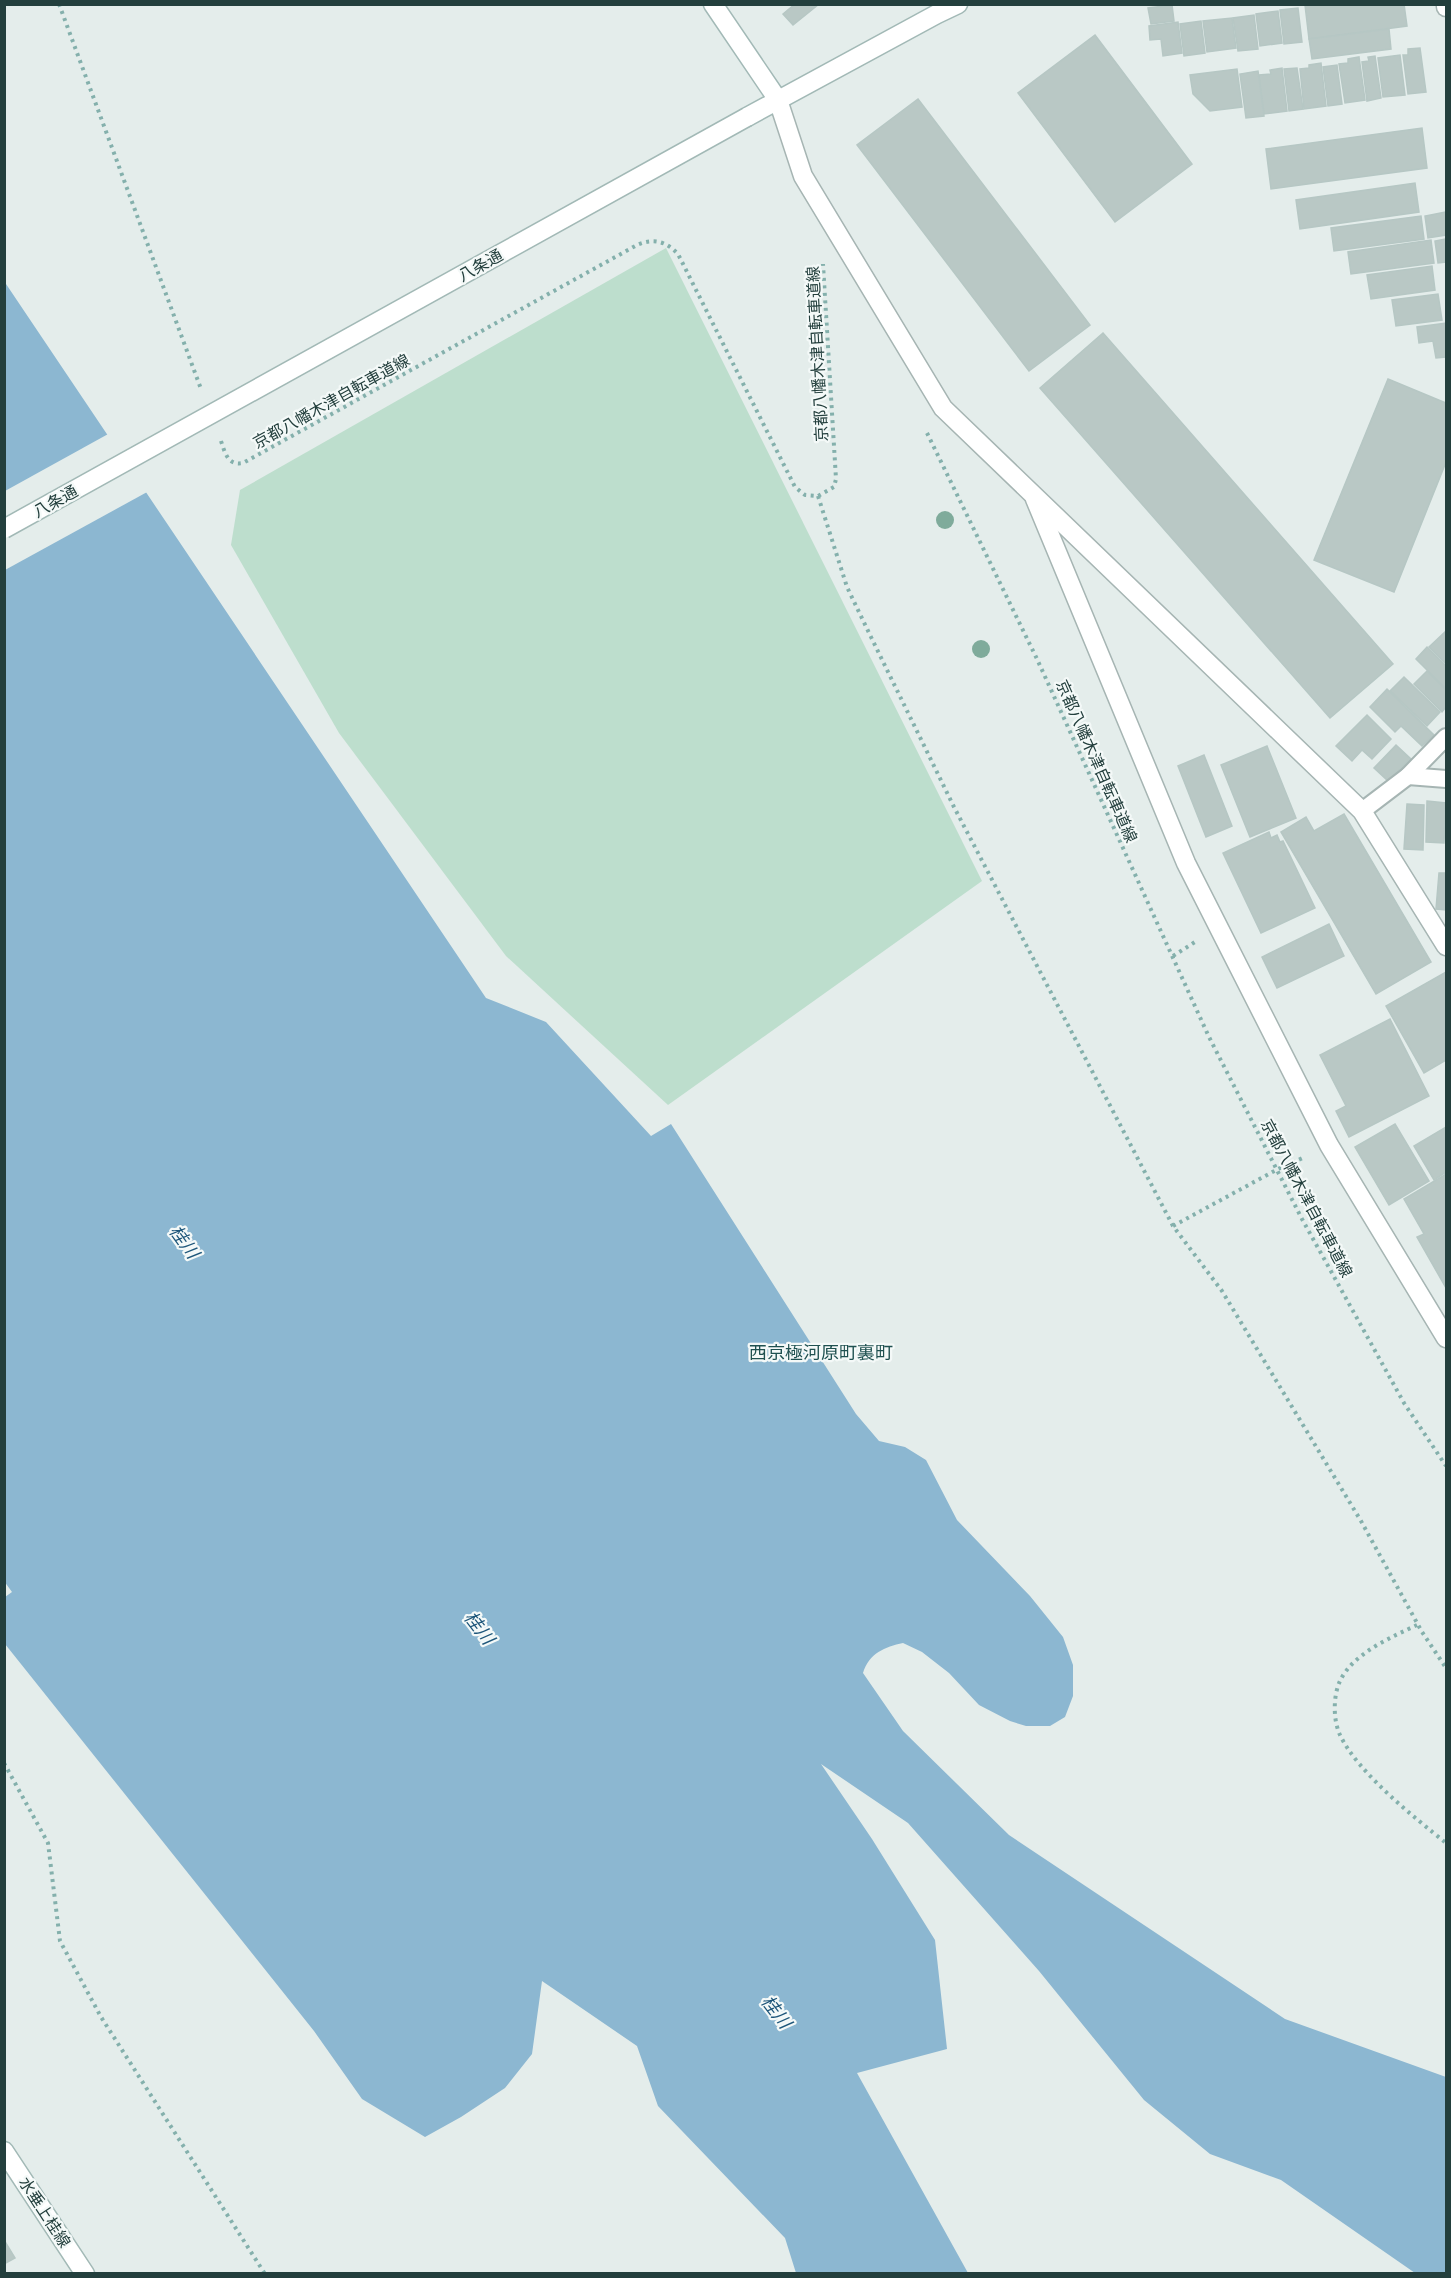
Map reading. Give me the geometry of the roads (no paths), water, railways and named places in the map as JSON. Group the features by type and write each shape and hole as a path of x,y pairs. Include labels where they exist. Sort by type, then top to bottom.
{"street":[{"path":"713,4 778,100 803,176 943,408 1362,811 1446,944"},
{"name":"八条通","path":"4,529 747,117 958,4"},
{"path":"1032,492 1186,863 1329,1145 1446,1338"},
{"name":"水垂上桂線","path":"4,2151 85,2274"}],"lane":[{"path":"1362,811 1408,776 1446,737"},
{"path":"1408,776 1446,779"}],"water":[{"name":"桂川","path":"4,281 486,998 546,1022 651,1136 671,1124 856,1414 879,1441 905,1447 926,1460 957,1520 1030,1596 1063,1637 1073,1665 1073,1696 1065,1717 1050,1726 1026,1726 1010,1721 979,1705 949,1673 922,1652 903,1643 878,1652 869,1660 863,1673 903,1731 1009,1835 1285,2019 1446,2077 1446,2273 1415,2273 1281,2180 1210,2154 1144,2100 1039,1971 908,1823 821,1764 872,1839 935,1940 947,2049 857,2073 968,2273 796,2273 785,2238 658,2106 637,2046 542,1981 532,2054 505,2088 425,2137 362,2099 314,2031 5,1644 5,1597 12,1592 4,1581"}],"district":[{"name":"西京極河原町裏町","path":"821,1353"}]}
